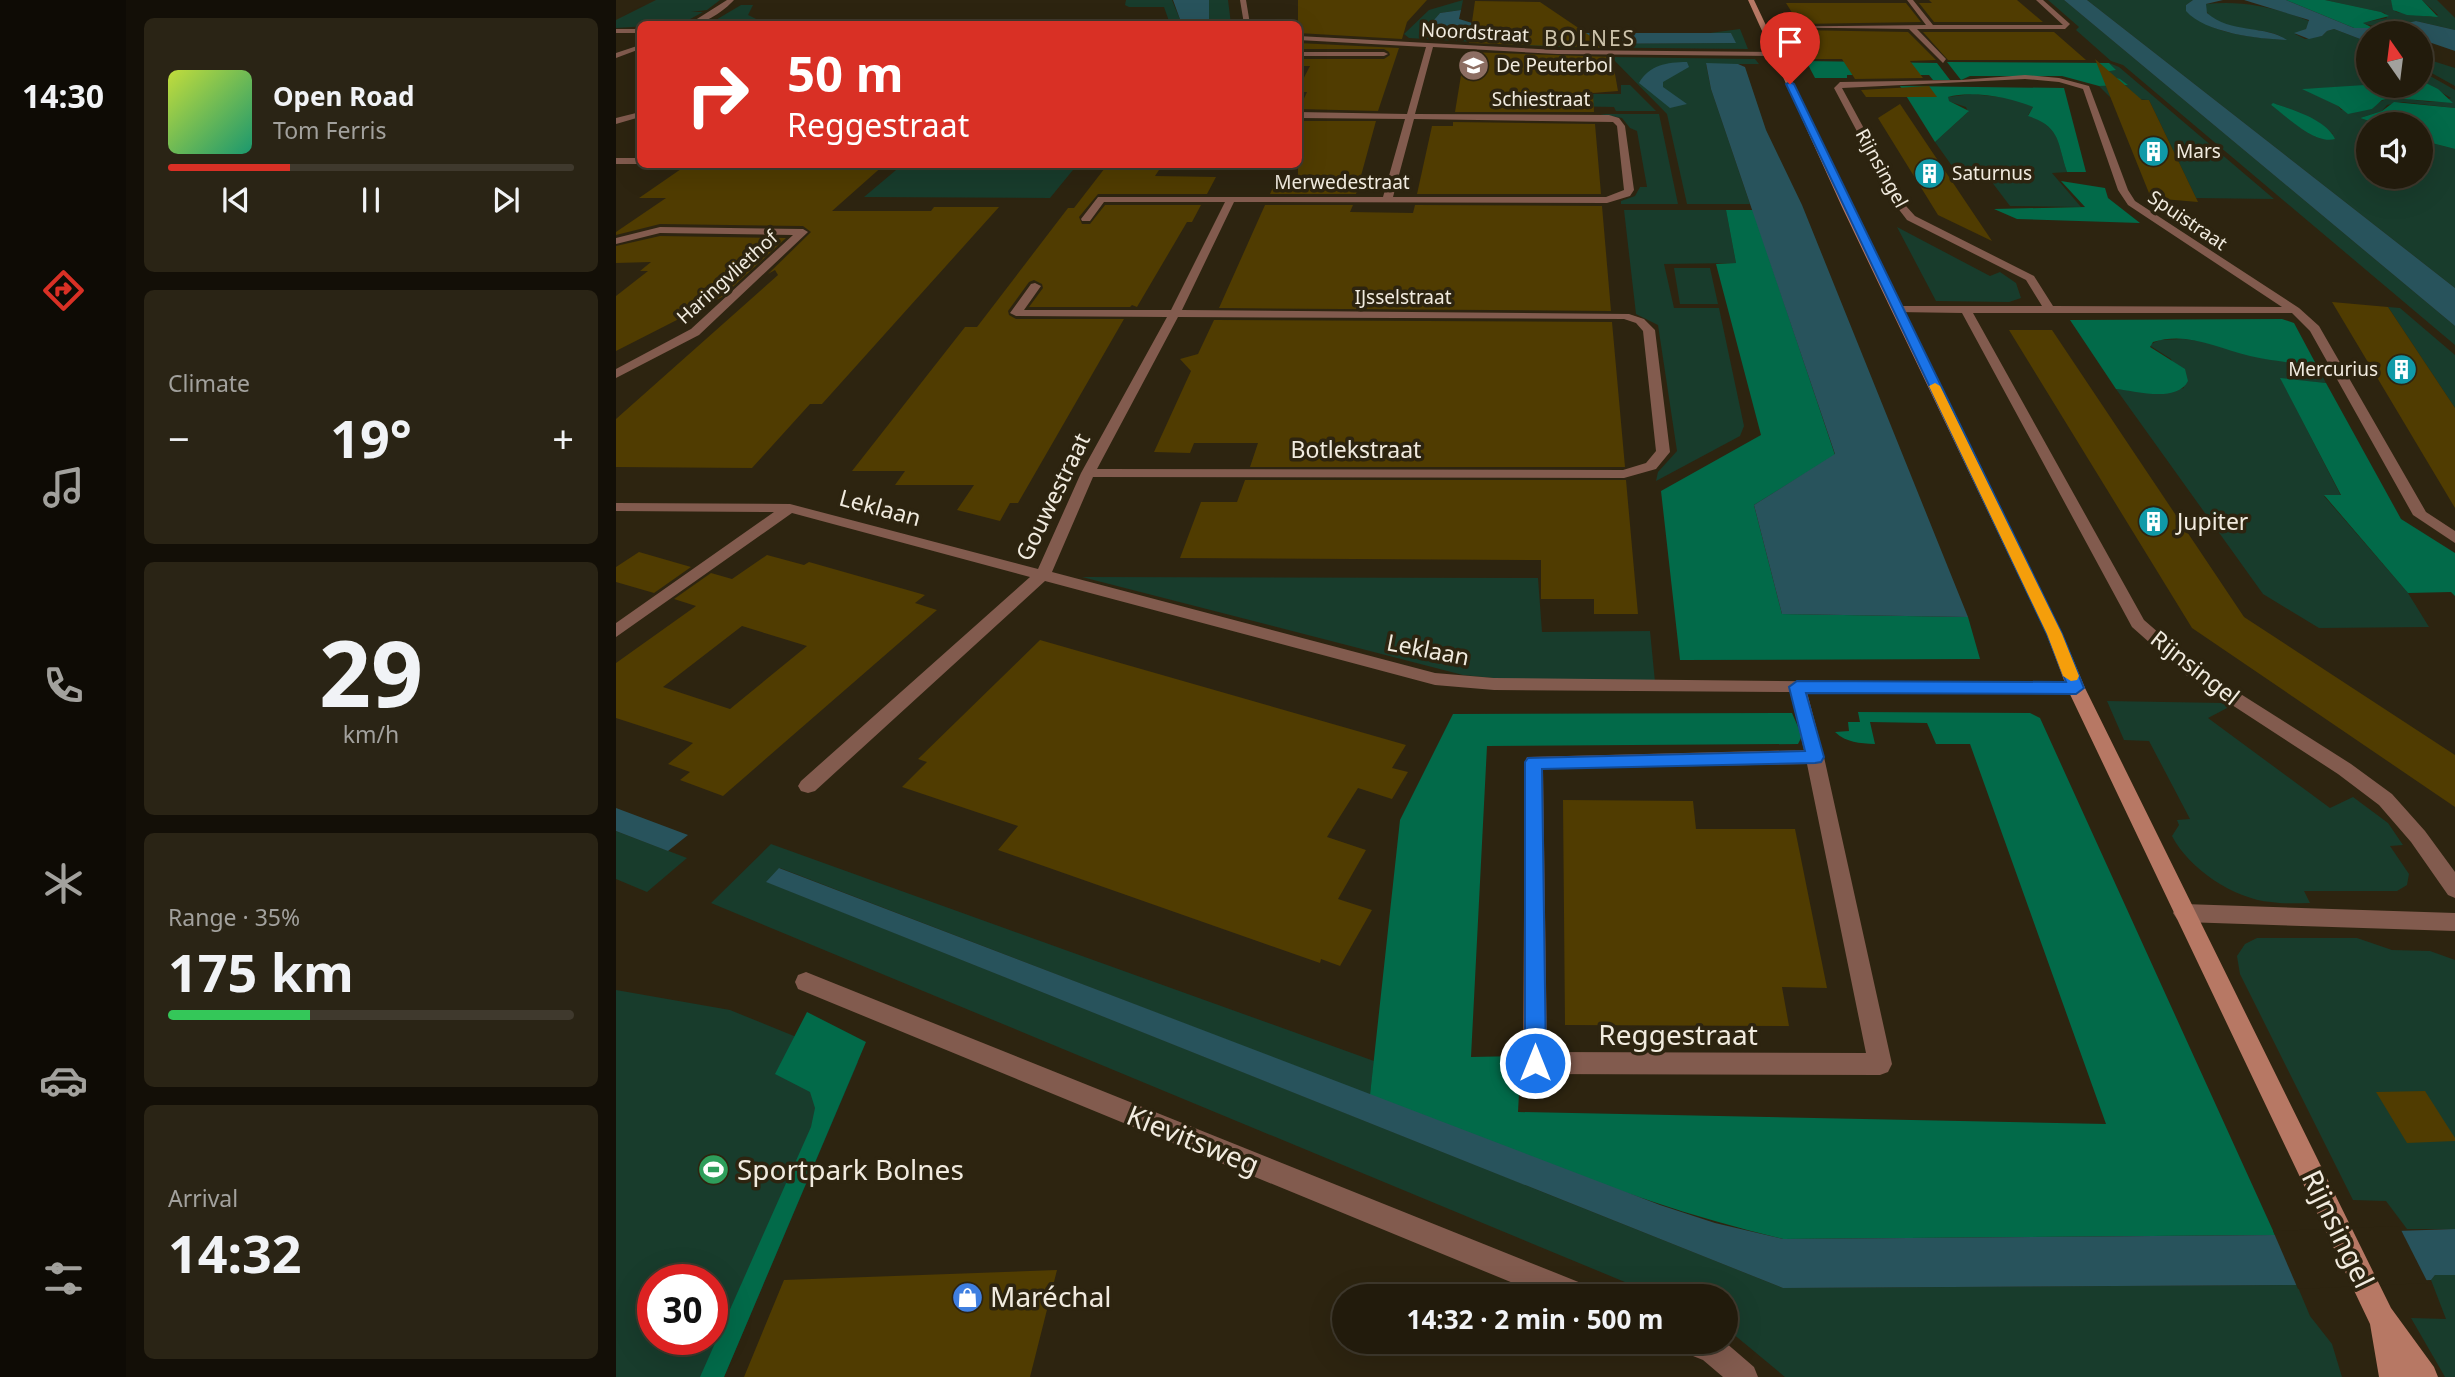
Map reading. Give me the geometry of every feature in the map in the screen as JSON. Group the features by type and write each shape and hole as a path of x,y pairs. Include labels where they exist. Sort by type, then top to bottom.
{"street":[{"path":"698,21 731,0"},
{"path":"1243,0 1246,21"},
{"name":"Rijnsingel","path":"1751,0 2054,634 2076,688 2381,1318 2424,1377"},
{"path":"1910,0 1932,29"},
{"path":"1762,27 2065,27 2067,24 2039,0"},
{"path":"1912,28 1943,61"},
{"path":"616,31 637,31"},
{"name":"Noordstraat","path":"1302,38 1428,50 1775,54"},
{"path":"616,56 637,48"},
{"path":"1302,54 1428,50 1387,199"},
{"name":"Spuistraat","path":"1846,82 2063,80 2086,88 2123,190 2131,203 2295,310 2315,329 2420,515 2455,538"},
{"name":"Rijnsingel","path":"1846,82 1840,83 1838,88 1902,207 1911,218 2030,278 2050,310"},
{"path":"1302,115 1410,116"},
{"path":"616,121 637,116"},
{"name":"Schiestraat","path":"1410,116 1602,116 1616,120 1621,126 1629,190 1627,194 1607,200"},
{"path":"616,161 637,161"},
{"name":"Merwedestraat","path":"1086,219 1101,199 1607,200"},
{"name":"Gouwestraat","path":"808,786 1043,574 1088,473 1175,313 1231,199"},
{"name":"Haringvliethof","path":"616,242 660,230 803,232 735,292 695,332 616,374"},
{"name":"IJsselstraat","path":"1035,286 1016,313 1625,316 1640,321 1649,330 1663,452 1651,466 1624,474"},
{"path":"1897,309 2295,310"},
{"name":"Rijnsingel","path":"1966,310 2138,622 2157,643 2221,691 2376,791 2425,844 2455,889"},
{"name":"Botlekstraat","path":"1088,473 1624,474"},
{"name":"Leklaan","path":"616,507 790,508 1435,679 1494,684 2076,688"},
{"path":"616,631 790,508"},
{"name":"Reggestraat","path":"1797,687 1815,757 1880,1063 1535,1063 1534,762 1815,757"},
{"path":"2185,913 2455,922"},
{"name":"Kievitsweg","path":"806,982 1549,1284"},
{"name":"Rijnsingel","path":"2381,1318 2393,1377"},
{"path":"1718,1354 1744,1377"}],"green space":[{"path":"656,0 720,0 707,10 691,12 703,12 686,21 637,21 637,27 616,28 616,20"},
{"path":"1126,0 1172,0 1181,21 1169,21 1164,7 1125,5"},
{"path":"1209,0 1228,0 1231,21 1209,21"},
{"path":"1463,0 1461,10 1440,13 1422,35 1563,44 1735,43 1731,33 1710,33 1740,29 1748,49 1556,47 1409,38 1404,34 1429,10"},
{"path":"2048,0 2064,0 2455,326 2455,345 2123,65 2111,61 2076,30 2079,27"},
{"path":"2087,0 2193,0 2186,5 2193,15 2216,28 2245,36 2286,40 2267,32 2220,23 2211,17 2205,8 2206,4 2219,3 2258,6 2309,21 2306,29 2295,34 2305,39 2322,36 2334,29 2356,37 2356,87 2304,89 2341,110 2372,109 2389,99 2431,102 2451,98 2433,88 2433,78 2455,90 2455,108 2402,102 2387,105 2379,112 2356,112 2356,189 2433,189 2433,143 2455,149 2455,288","holes":["2276,104 2318,122 2333,134 2316,137 2271,105"]},
{"path":"2286,0 2325,0 2389,16 2370,21 2356,21 2354,28"},
{"path":"2325,0 2391,0 2396,12 2431,17 2438,15 2422,0 2437,0 2455,18 2455,30 2433,25 2433,21 2371,21 2387,18 2385,13"},
{"path":"2391,0 2422,0 2438,17 2407,15 2393,10"},
{"path":"741,5 753,5 748,15 760,21 714,21"},
{"path":"1611,57 1755,59 1759,64 1706,64 1711,89 1750,204 1687,204 1667,114"},
{"path":"1806,61 1937,63 1950,80 1933,80 1929,75 1847,75 1847,78 1815,78"},
{"path":"2433,61 2455,68 2455,86 2433,74"},
{"path":"1947,62 2109,63 2116,70 2105,72 2106,75 2120,79 2128,85 2099,86 2062,76 1970,76 1961,80"},
{"path":"2109,63 2119,67 2274,199 2196,198 2149,100 2110,97 2099,86 2127,85 2106,75 2104,72 2115,70"},
{"path":"1621,85 1630,85 1656,111 1616,111 1614,107 1564,106 1588,94 1621,94"},
{"path":"1900,86 2064,88 2086,172 2067,172 2059,144 2052,131 2039,120 2028,116 2033,107 1992,96 1968,94 1948,97 1949,101 1969,111 1935,142"},
{"path":"2356,86 2356,98 2393,98 2382,100 2372,109 2348,114 2338,106 2302,89"},
{"path":"2433,86 2453,103 2393,98 2433,98"},
{"path":"1972,94 2017,99 2033,107 2028,115 2047,125 2052,131 2059,144 2067,172 2052,173 2081,207 2010,206 1985,173 1957,173 1935,142 1968,112 1966,107 1948,101 1948,97"},
{"path":"2394,102 2455,108 2455,149 2433,143 2433,112 2379,112"},
{"path":"2273,103 2316,121 2331,132 2335,139 2327,140 2310,134 2271,105"},
{"path":"1600,114 1659,114 1678,204 1621,204 1621,201 1635,196 1640,187 1647,187 1637,131 1630,128 1622,118"},
{"path":"898,168 1075,168 1050,198 864,197"},
{"path":"2061,181 2105,188 2108,198 2140,223 2017,219 1994,209 2085,207"},
{"path":"1624,210 1726,210 1736,263 1664,264 1674,308 1719,308 1744,426 1740,436 1656,481 1658,472 1677,451 1658,325 1636,314"},
{"path":"1726,210 1753,210 1835,455 1754,505 1782,614 1968,617 1980,659 1680,660 1661,491 1761,435 1716,264 1736,263"},
{"path":"1897,227 1990,276 2000,272 2016,283 2021,298 2009,302 1936,301"},
{"path":"1674,268 1710,268 1718,304 1680,304"},
{"path":"2388,307 2400,308 2455,355 2455,408"},
{"path":"2282,319 2294,323 2317,366 2258,358 2190,339 2166,339 2153,342 2150,347 2185,369 2188,381 2183,388 2166,394 2116,389 2070,320"},
{"path":"2160,340 2207,342 2266,359 2317,366 2326,383 2281,379 2341,496 2324,496 2408,593 2429,627 2319,628 2263,594 2116,389 2159,393 2184,388 2171,359 2149,345"},
{"path":"2280,378 2326,383 2401,519 2455,553 2455,596 2451,592 2408,593 2324,495 2341,495"},
{"path":"1082,577 1538,578 1542,632 1650,631 1655,682 1533,682 1463,675"},
{"path":"2107,701 2223,703 2229,707 2208,718 2330,808 2353,797 2388,823 2403,845 2390,846 2409,874 2407,885 2397,891 2304,891 2310,903 2276,903 2242,895 2214,880 2189,860 2172,836 2179,825 2177,820 2190,819 2149,741 2124,740"},
{"path":"1858,712 2030,713 2040,718 2275,1235 1783,1239 1626,1193 1370,1095 1400,820 1453,714 1792,713 1802,736 1798,744 1487,746 1471,1057 1521,1056 1518,1112 2106,1124 1970,744 1936,744 1927,723 1870,722 1875,744 1858,743 1835,732 1849,731 1848,722 1860,722"},
{"path":"616,831 687,858 647,892 616,879"},
{"path":"771,844 1374,1061 1370,1095 780,868 767,882 1783,1288 2297,1285 2310,1316 2332,1344 2342,1377 1785,1377 1738,1338 1738,1284 1630,1284 711,903"},
{"path":"2257,938 2357,938 2392,950 2430,951 2455,960 2455,1229 2407,1229 2386,1201 2353,1200 2240,974 2237,956 2245,944"},
{"name":"Sportpark Bolnes","path":"616,990 730,1010 858,1062 724,1377 616,1377"},
{"path":"807,1012 866,1042 724,1377 700,1377 710,1355 728,1355 728,1314 811,1127 815,1108 810,1092 775,1074"},
{"path":"2435,1275 2455,1275 2455,1377 2445,1377 2411,1318 2446,1319 2431,1280"}],"water":[{"path":"1173,0 1209,0 1209,21 1181,21"},
{"path":"2064,0 2087,0 2455,288 2455,326"},
{"path":"2193,0 2223,0 2206,4 2207,13 2216,20 2237,27 2269,32 2287,40 2248,36 2206,25 2186,11 2186,5"},
{"path":"2244,0 2286,0 2356,28 2356,37 2334,29 2309,39 2294,33 2306,29 2309,20"},
{"path":"1461,10 1459,19 1505,33 1731,33 1736,43 1563,44 1422,34 1440,13"},
{"path":"2433,25 2455,30 2455,51 2433,43"},
{"path":"1687,62 1689,67 1663,82 1663,87 1687,104 1670,108 1639,83 1653,68"},
{"path":"1706,63 1738,64 1745,67 1766,130 1802,205 1968,617 1782,614 1754,505 1835,454 1711,89"},
{"path":"616,808 688,835 668,851 616,831"},
{"path":"779,868 1660,1205 1715,1223 1783,1239 2275,1235 2455,1229 2455,1275 2435,1275 2431,1280 2297,1285 1783,1288 766,882"}],"pier":[{"path":"2399,1226 2428,1283 2298,1289 2273,1231"}],"building":[{"path":"1298,0 1427,0 1407,22 1402,39 1302,33 1302,21 1298,21"},
{"path":"1929,0 2017,0 2043,22 1934,22 1919,3 1932,3"},
{"path":"1475,1 1540,2 1608,48 1469,43"},
{"path":"1786,3 1906,3 1921,22 1799,24"},
{"path":"1796,30 1908,32 1936,60 1910,61 1923,78 1855,79 1842,59 1812,59"},
{"path":"1923,32 2054,32 2086,60 1948,60"},
{"path":"1302,43 1399,48 1378,111 1302,109 1307,92 1302,92 1302,81 1310,66 1302,66 1302,59 1384,59 1390,55 1384,49 1302,49"},
{"path":"1468,52 1612,57 1618,91 1593,93 1594,112 1455,112 1464,57 1467,62"},
{"name":"Mars","path":"2095,59 2142,100 2149,100 2198,202 2151,198"},
{"path":"1929,86 1937,97 1866,97 1861,90"},
{"name":"Saturnus","path":"1900,104 1992,241 1938,215 1878,118"},
{"path":"1302,121 1376,121 1356,194 1270,194 1278,177 1298,177 1298,168 1302,168"},
{"path":"1453,122 1595,124 1601,194 1417,194 1432,126 1453,126"},
{"path":"880,168 832,211 931,211 934,207 999,207 822,404 810,404 752,468 616,467 616,419 778,275 775,270 768,274 811,232 803,226 660,224 616,235 616,232 666,198 639,198 681,169"},
{"path":"1105,168 1160,168 1155,176 1216,177 1207,194 1098,194 1079,217 1082,224 1090,224 1105,205 1201,205 1192,222 1187,222 1137,307 1029,307 1043,288 1042,284 1034,280 1029,282 1008,311 1009,315 1016,319 1124,319 1018,503 1010,503 1000,521 957,510 974,485 895,485 905,471 852,471 965,327 977,327 1068,208 1074,208"},
{"path":"1265,205 1353,205 1350,212 1413,213 1415,205 1602,206 1611,311 1219,308"},
{"path":"660,236 786,238 722,297 616,351 616,296 648,271 640,271 651,262 616,263 616,246"},
{"name":"Mercurius","path":"2332,302 2388,307 2455,408 2455,508"},
{"path":"1214,320 1612,322 1625,467 1250,467 1258,443 1194,443 1190,453 1154,452 1191,371 1180,359 1198,354"},
{"path":"2009,330 2052,330 2244,617 2455,755 2455,807 2192,628"},
{"path":"1245,480 1626,480 1638,614 1594,614 1594,599 1541,599 1541,560 1180,558 1201,502 1237,502"},
{"path":"639,552 691,567 654,593 616,582 616,567"},
{"path":"767,555 804,565 809,562 925,595 915,603 937,610 723,796 680,780 690,772 668,764 693,743 616,718 616,663 696,606 674,599 711,573 732,579","holes":["742,626 807,646 730,709 663,687"]},
{"path":"1040,640 1406,745 1392,768 1408,772 1392,799 1358,788 1327,837 1366,850 1338,899 1372,910 1340,966 1321,959 1320,963 998,850 1018,826 902,787 927,762 918,759"},
{"path":"1563,800 1693,801 1696,829 1795,829 1827,988 1782,987 1789,1026 1565,1025"},
{"path":"2425,1091 2455,1141 2407,1143 2376,1092"},
{"path":"1057,1270 1030,1377 744,1377 784,1280"}],"slow traffic":[{"path":"1935,386 2054,634 2071,676"}],"place":[{"name":"De Peuterbol","path":"1473,65"},
{"name":"Mars","path":"2153,151"},
{"name":"Saturnus","path":"1929,173"},
{"name":"Mercurius","path":"2401,369"},
{"name":"Jupiter","path":"2154,522"},
{"name":"Sportpark Bolnes","path":"714,1170"},
{"name":"Maréchal","path":"967,1297"}],"district":[{"name":"BOLNES","path":"1590,39"}],"route":[{"path":"1535,1063 1534,762 1815,757 1797,687 2076,688 2054,634 1790,84"}]}
